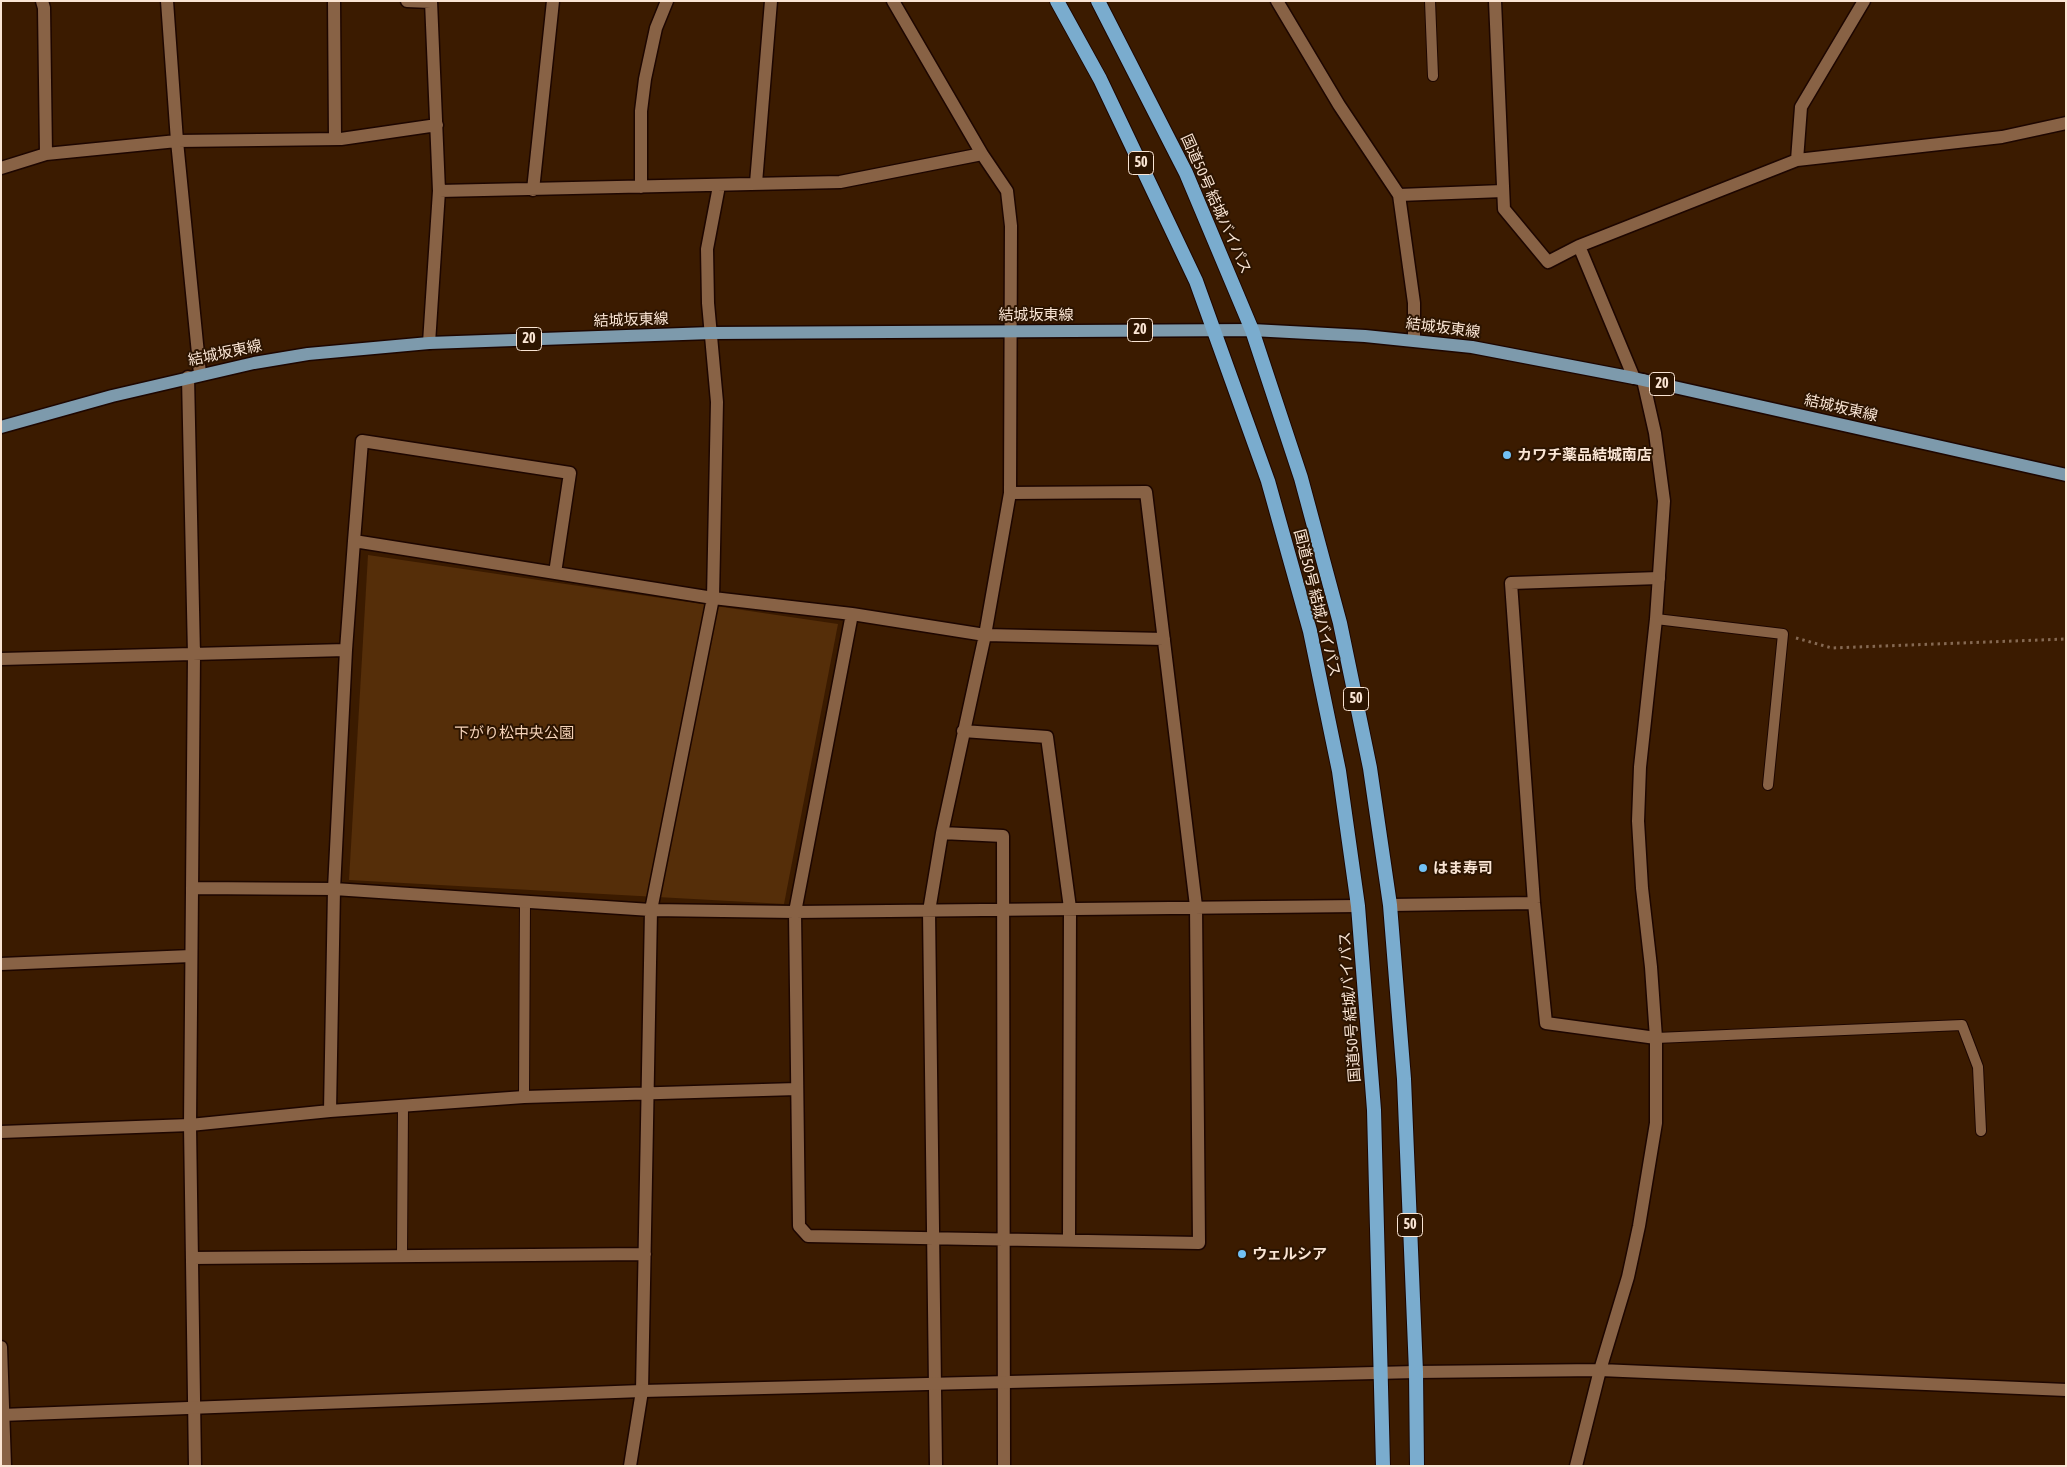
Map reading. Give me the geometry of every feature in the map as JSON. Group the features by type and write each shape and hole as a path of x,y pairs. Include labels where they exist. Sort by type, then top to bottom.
{"highway":[{"name":"国道50号 結城バイパス","path":"1057,1 1100,79 1192,272 1215,330 1268,481 1310,631 1338,770 1358,906 1374,1110 1383,1466"},
{"name":"国道50号 結城バイパス","path":"1098,1 1186,173 1252,330 1301,478 1340,624 1370,768 1390,905 1404,1078 1416,1372 1417,1466"}],"main road":[{"name":"結城坂東線","path":"1,426 194,376 308,354 429,343 711,334 1252,330 1414,339 1472,347 1639,379 2066,475"}],"street":[{"path":"42,1 44,8 46,154"},
{"path":"167,1 194,376 190,1125 196,1408 195,1466"},
{"path":"334,1 335,139"},
{"path":"407,1 431,2 439,191 429,343"},
{"path":"533,190 553,1"},
{"path":"641,187 642,111 645,79 656,28 667,1"},
{"path":"756,183 771,1"},
{"path":"892,1 982,154 1007,191 1011,226 1010,494 985,635 942,833 929,910 935,1237 936,1466"},
{"path":"1277,1 1340,105 1399,195 1414,303 1414,339"},
{"path":"1494,1 1504,209 1548,262 1579,246 1797,160 2002,137 2066,122"},
{"path":"1797,160 1801,107 1864,1"},
{"path":"1,168 46,154 178,141 335,139 436,125"},
{"path":"439,191 840,182 982,154"},
{"path":"630,1466 642,1391 651,910 713,598 717,402 708,303 707,249 719,186"},
{"path":"1399,195 1503,191"},
{"path":"1576,1466 1600,1370 1628,1277 1639,1226 1656,1122 1656,1038 1651,967 1642,888 1638,821 1640,766 1660,578 1664,501 1654,424 1639,379 1579,246"},
{"path":"330,1111 334,889 346,650 362,441 570,473 555,572"},
{"path":"852,614 795,912 799,1226 808,1236 1200,1243 1196,906 1146,492 1010,494"},
{"path":"354,541 713,598 852,614 985,635 1164,639"},
{"path":"1656,1038 1546,1023 1534,903 1511,583 1660,578"},
{"path":"1,659 346,650"},
{"path":"963,731 1047,737 1070,908 1069,1240"},
{"path":"942,833 1002,836 1005,1239 1002,1384 1004,1466"},
{"path":"192,888 334,889 651,910 795,912 1196,906 1358,906"},
{"path":"1390,905 1534,903"},
{"path":"1,964 192,956"},
{"path":"1,1132 190,1125 330,1111 524,1097 797,1089"},
{"path":"192,1258 645,1254"},
{"path":"1,1347 5,1466"},
{"path":"2,1415 642,1391 1002,1384 1416,1372 1600,1370 2066,1390"}],"lane":[{"path":"1430,1 1433,76"},
{"path":"1656,619 1783,634 1768,785"},
{"path":"524,1097 525,902"},
{"path":"1656,1038 1962,1025 1978,1066 1981,1131"},
{"path":"402,1256 403,1106"}],"path":[{"path":"1783,634 1832,648 2066,639"}],"green space":[{"name":"下がり松中央公園","path":"368,555 838,624 784,904 349,880"}],"place":[{"name":"カワチ薬品結城南店","path":"1507,455"},
{"name":"はま寿司","path":"1423,868"},
{"name":"ウェルシア","path":"1242,1254"}]}
